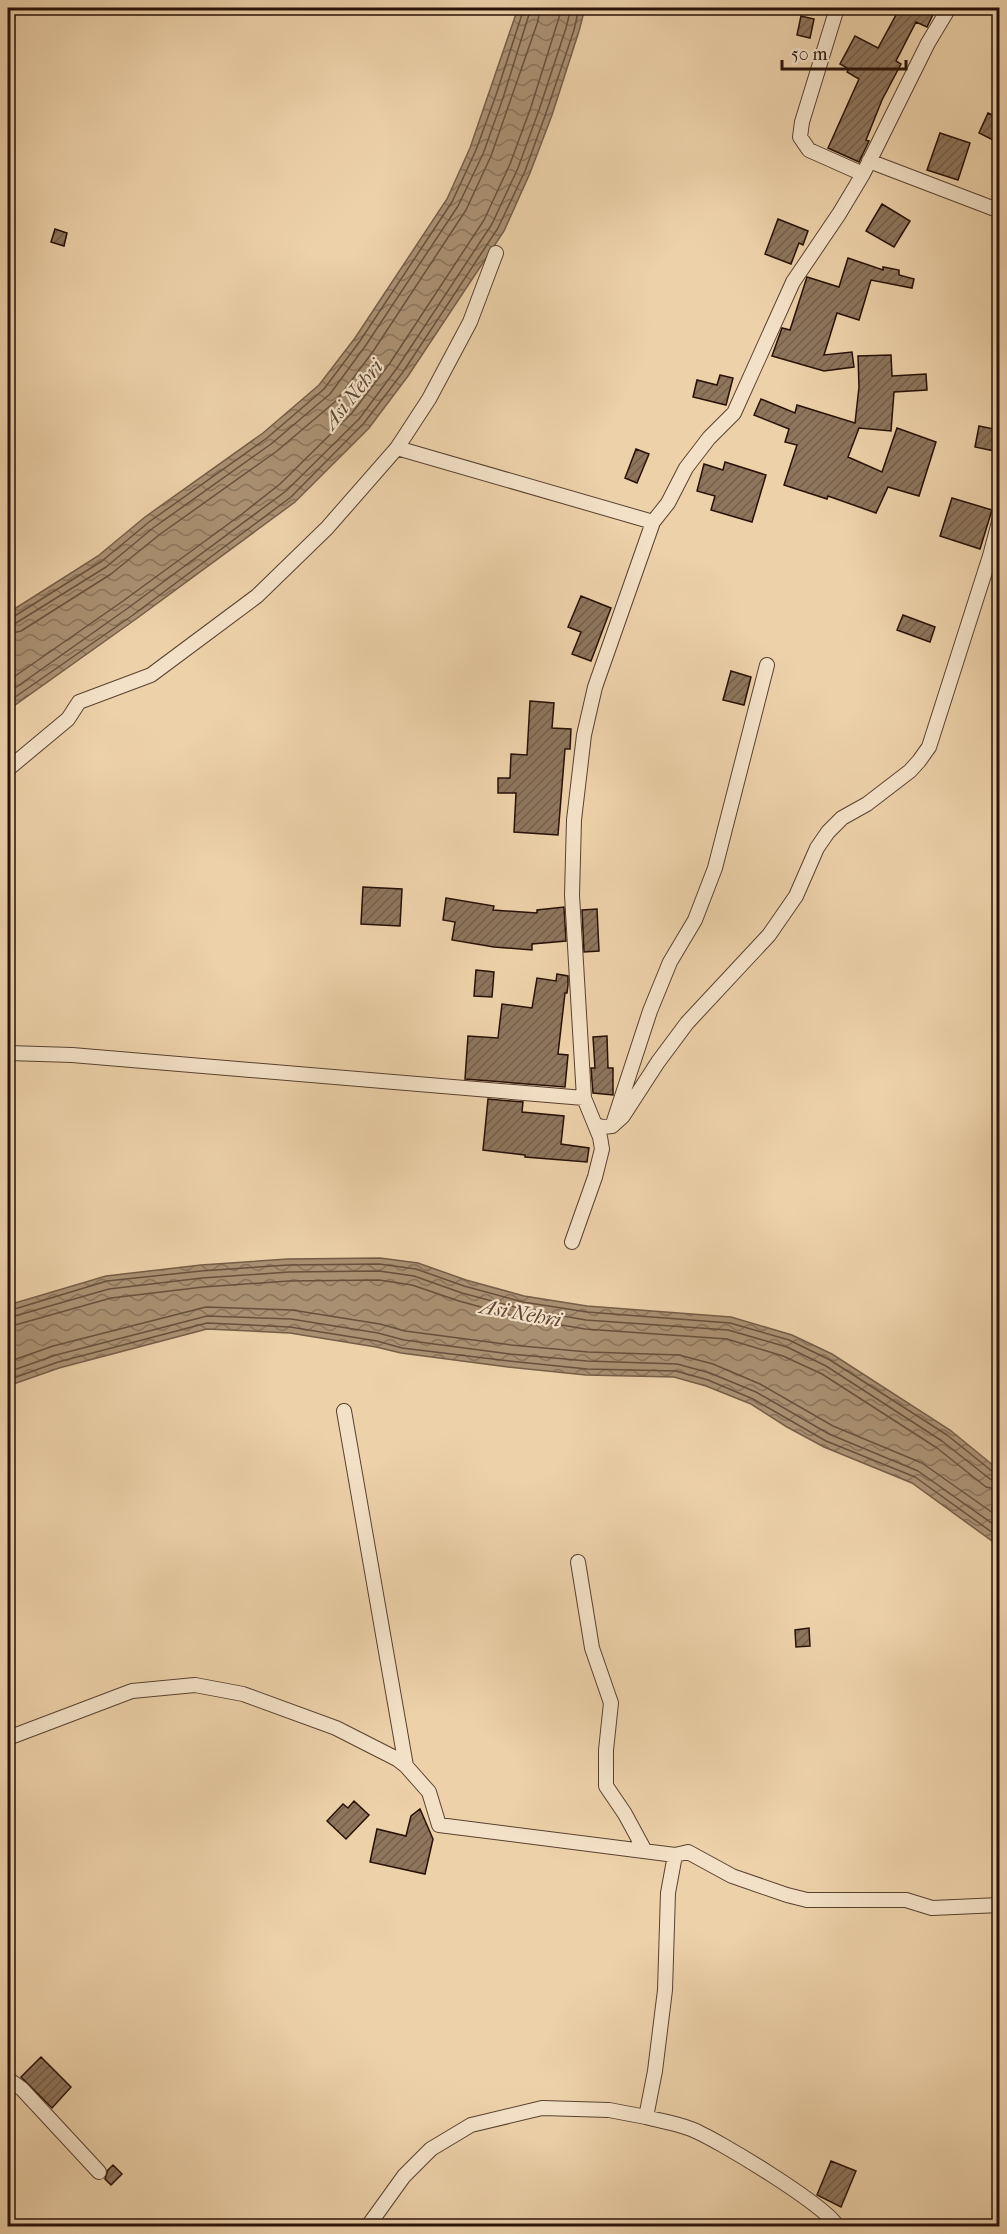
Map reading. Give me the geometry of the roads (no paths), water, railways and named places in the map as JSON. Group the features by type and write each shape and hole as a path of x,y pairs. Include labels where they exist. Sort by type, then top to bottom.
{"street":[{"path":"837,8 802,122 800,137 809,150 863,174"},
{"path":"572,1242 595,1177 602,1149 600,1137 584,1098 572,895 574,820 581,756 598,677 653,522 668,503 686,468 709,438 734,413 793,282 863,174 928,43 949,8"},
{"path":"869,161 999,212"},
{"path":"8,769 68,719 79,702 151,675 257,596 327,528 397,448 429,399 470,322 496,253"},
{"path":"397,448 653,522"},
{"path":"595,1125 612,1126 623,1116 687,1023 770,936 796,896 817,848 828,832 842,818 867,804 910,771 929,747 990,556 999,518"},
{"path":"612,1126 650,1011 670,962 695,920 715,868 767,665"},
{"path":"8,1053 84,1056 584,1098"},
{"path":"344,1411 406,1766"},
{"path":"578,1562 592,1648 611,1703 606,1750 606,1786 626,1814 645,1851"},
{"path":"8,1738 132,1690 195,1685 243,1694 336,1728 406,1766 429,1792 439,1825 675,1855 688,1852 732,1876 807,1900 906,1900 932,1908 999,1905"},
{"path":"646,2117 655,2070 665,1990 668,1893 675,1855"},
{"path":"8,2079 22,2089 99,2172"},
{"path":"368,2226 404,2176 431,2149 471,2125 542,2108 609,2110 692,2129 807,2198 837,2226"}],"water":[{"name":"Asi Nehri","path":"518,8 585,8 552,115 530,173 504,231 408,376 369,428 295,502 8,710 8,613 98,556 145,517 263,433 319,385 355,338 447,199 470,148"},
{"name":"Asi Nehri","path":"380,1258 418,1263 466,1280 524,1296 587,1306 731,1317 792,1335 832,1354 950,1430 999,1470 999,1546 912,1483 824,1447 751,1404 706,1386 674,1377 586,1375 508,1367 401,1353 290,1333 207,1329 59,1368 8,1386 8,1305 106,1276 201,1265 288,1259"}]}
